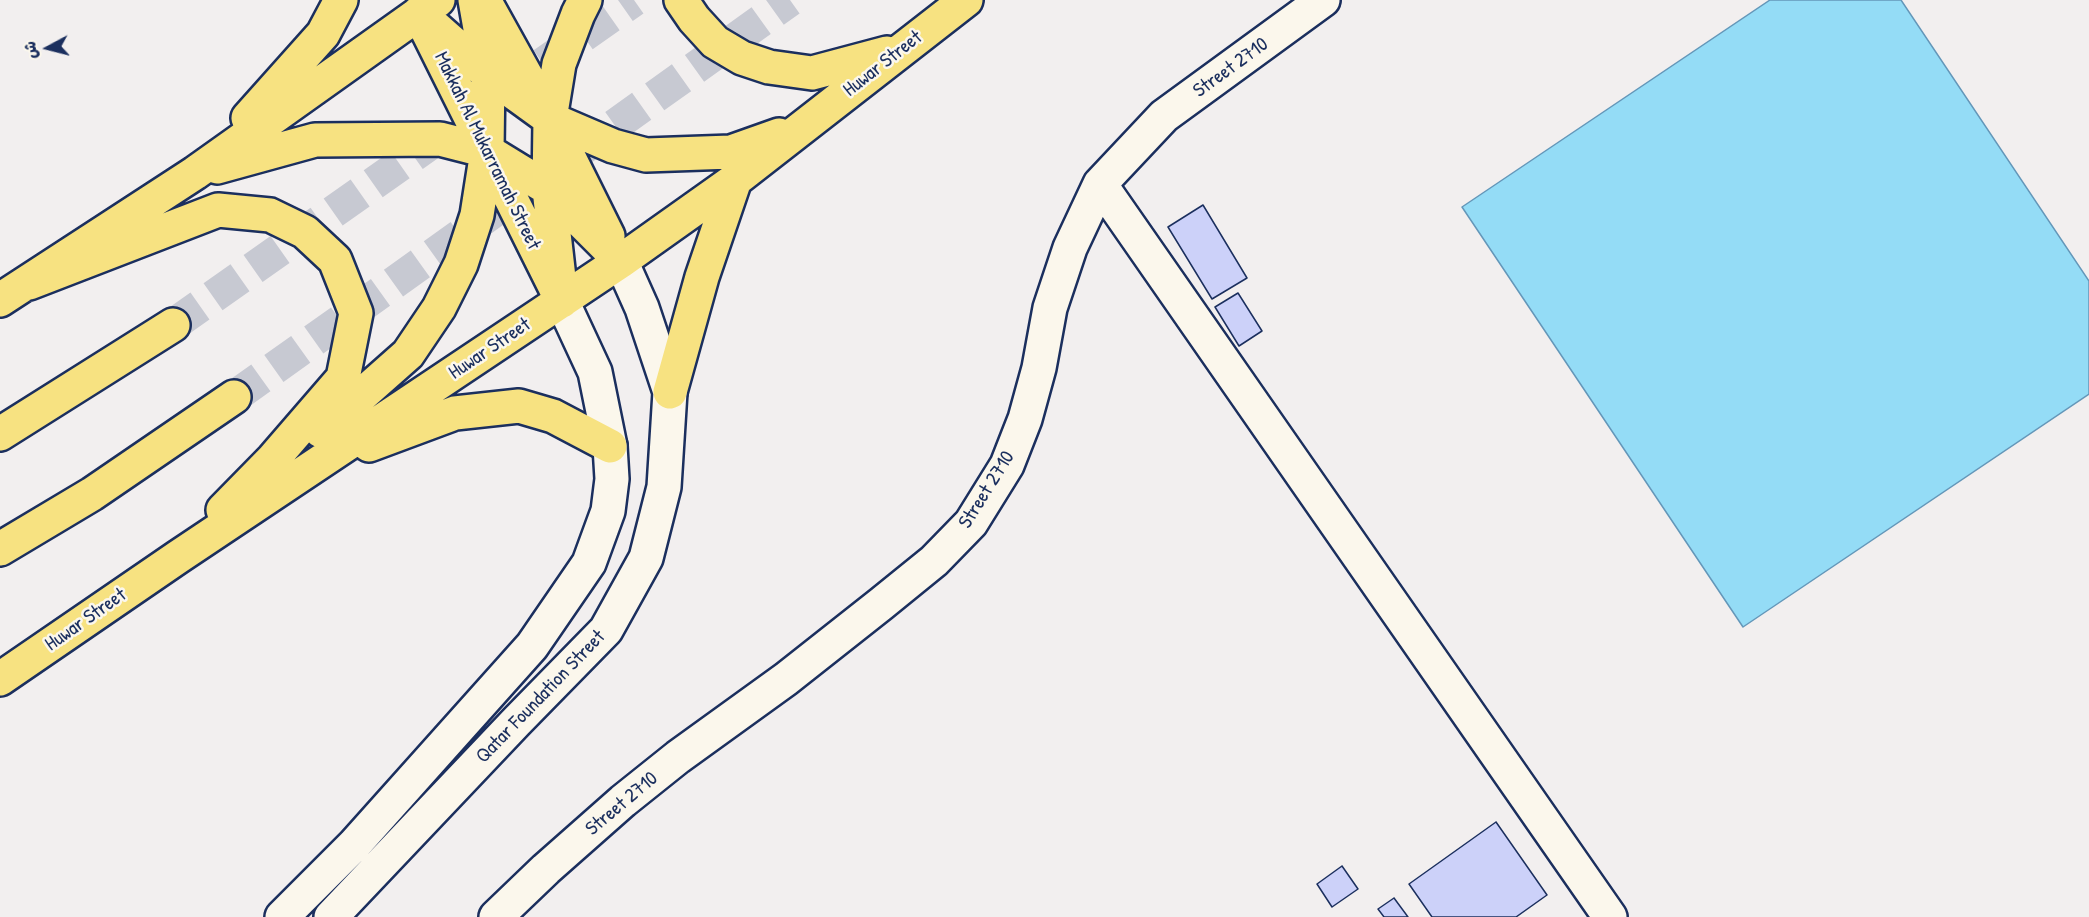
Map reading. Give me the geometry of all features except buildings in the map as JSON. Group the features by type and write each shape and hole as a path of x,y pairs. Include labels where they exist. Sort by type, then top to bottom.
{"main road":[{"path":"195,173 323,34 341,0"},
{"path":"178,557 408,354 439,308 460,264 477,215 487,151 488,74 475,0"},
{"path":"484,0 550,118 621,261"},
{"path":"562,301 549,189 550,118 559,64 585,0"},
{"path":"681,0 694,19 715,42 742,58 770,67 812,73 900,50"},
{"name":"Huwar Street","path":"0,679 178,557 621,261 735,180 966,0"},
{"path":"0,300 195,173 424,4 488,74 550,118 613,146 646,155 731,152 803,127"},
{"name":"Makkah Al Mukarramah Street","path":"424,4 487,151 562,301"},
{"path":"195,173 315,140 440,139 487,151 549,189 621,261"},
{"path":"670,392 702,277 735,180"},
{"path":"29,283 218,210 270,215 305,232 335,260 356,313 343,378 273,459 178,557"},
{"path":"0,434 173,325"},
{"path":"0,561 92,494 234,397"},
{"path":"314,466 455,413 519,406 553,416 610,446"},
{"path":"0,549 92,494"}],"street":[{"name":"Street 2710","path":"496,917 546,868 623,801 678,757 786,679 881,604 934,561 971,523 1008,465 1039,368 1050,308 1070,248 1100,184 1164,116 1323,0"},
{"path":"1100,184 1610,917"},
{"name":"Qatar Foundation Street","path":"331,917 606,630 646,558 664,487 670,392 642,308 621,261"},
{"name":"Qatar Foundation Street","path":"282,917 354,845 532,646 589,563 608,511 612,479 610,446 595,372 562,301"}],"water":[{"path":"1770,0 1901,0 2089,281 2089,394 1743,627 1462,207"}],"tunnel":[{"path":"503,92 634,0"},
{"path":"575,154 790,0"},
{"path":"173,325 448,131"},
{"path":"234,397 535,182"}]}
